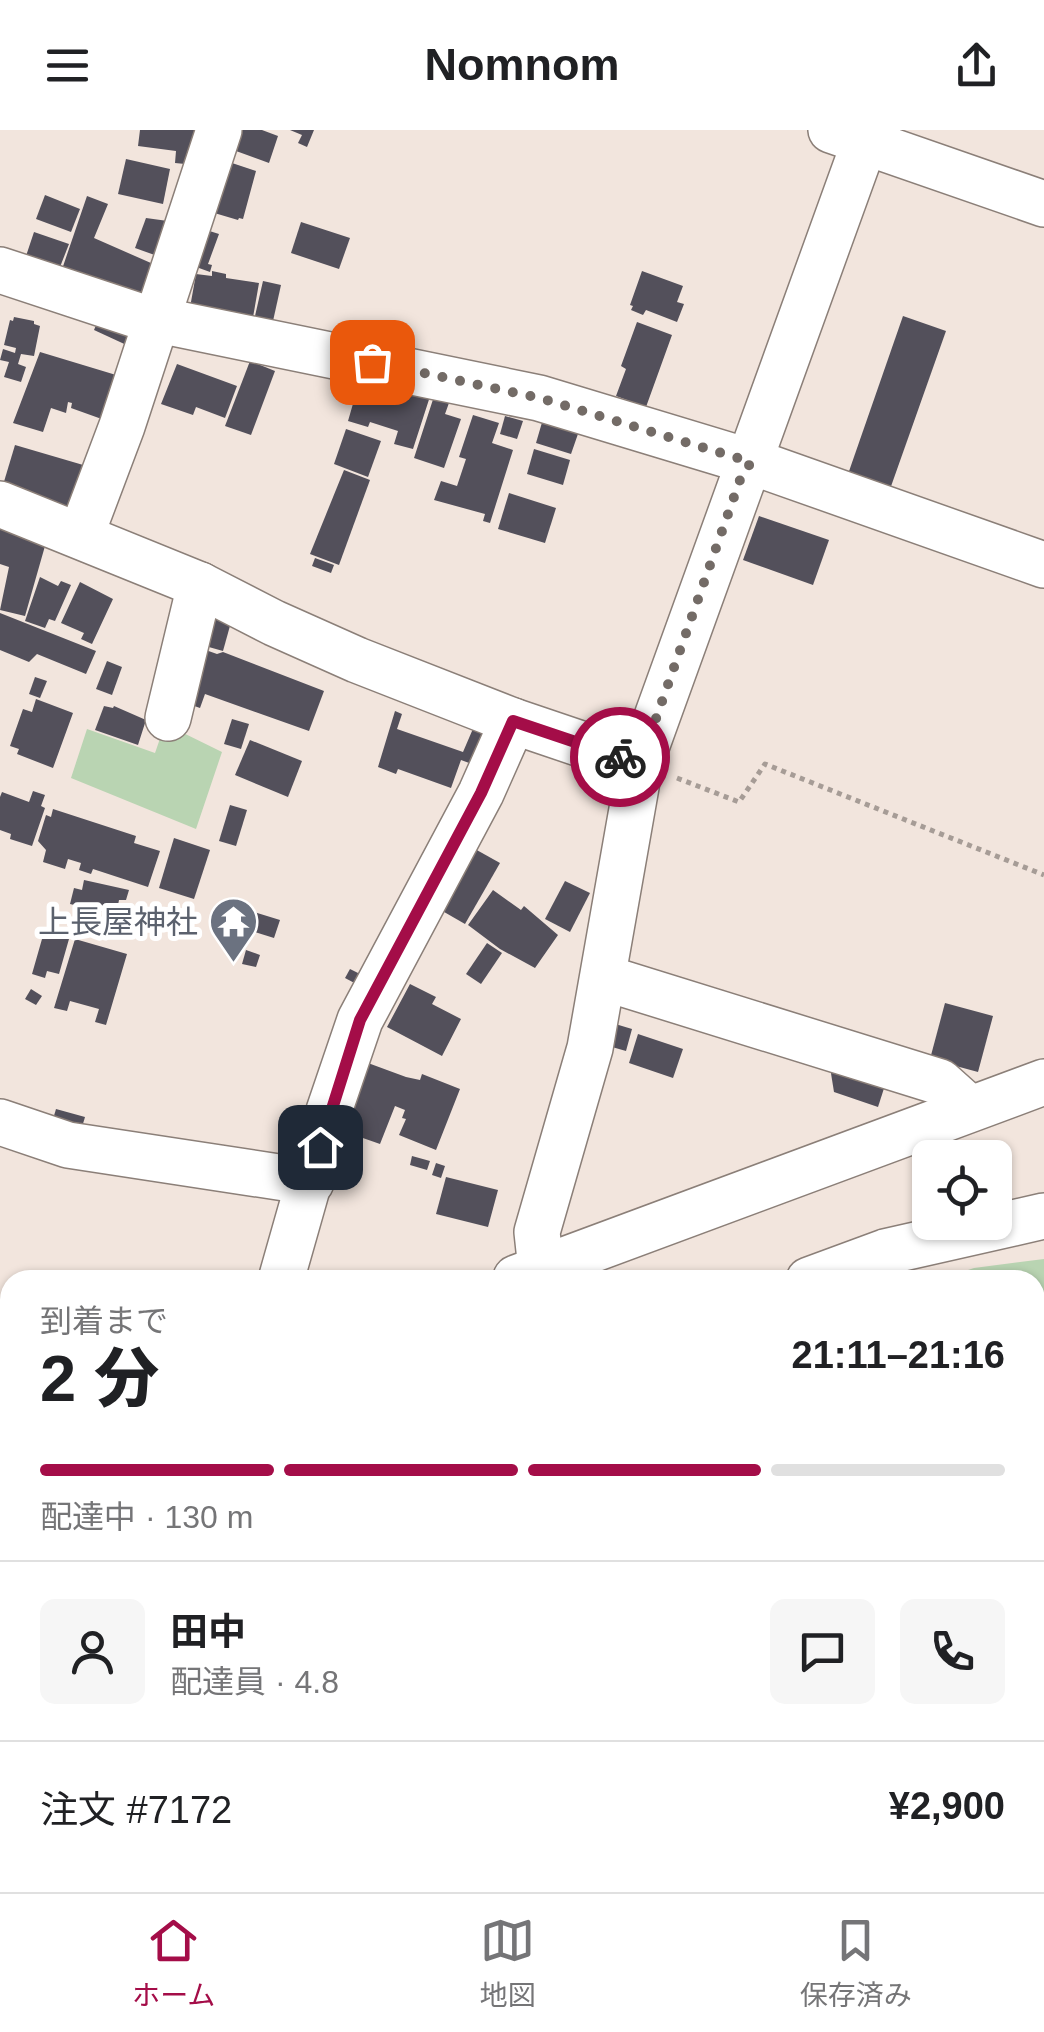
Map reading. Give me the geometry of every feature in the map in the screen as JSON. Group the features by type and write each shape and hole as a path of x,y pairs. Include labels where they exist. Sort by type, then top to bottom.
{"street":[{"path":"81,535 122,426 219,130"},
{"path":"531,1270 538,1232 590,1048 640,764 740,480 751,462 855,134 1044,204"},
{"path":"0,270 139,316 540,398 751,462 1044,565"},
{"path":"0,504 200,585 356,660 513,721 640,764"},
{"path":"168,718 200,585"},
{"path":"284,1270 329,1111 360,1020 481,793 513,721"},
{"path":"604,978 940,1082 970,1108"},
{"path":"546,1270 1044,1082"},
{"path":"0,1122 68,1144 311,1182"},
{"path":"869,1266 1044,1216"}],"path":[{"path":"640,764 739,802 765,764 1044,875"}],"green space":[{"path":"165,724 222,752 196,829 71,778 87,729 155,753"},
{"path":"1044,1259 1044,1270 968,1270"}],"building":[{"path":"140,130 194,130 195,165 175,163 176,151 138,146"},
{"path":"231,130 262,130 278,136 269,163 225,147"},
{"path":"290,130 314,130 307,147 298,143 302,135"},
{"path":"126,159 170,169 163,204 118,194"},
{"path":"226,161 256,171 243,219 211,212"},
{"path":"45,195 80,209 71,232 36,219"},
{"path":"87,196 108,204 94,238 160,267 147,299 58,281"},
{"path":"146,218 175,222 163,258 135,248"},
{"path":"301,222 350,238 339,269 291,253"},
{"path":"200,228 219,234 208,264 212,265 210,272 188,264"},
{"path":"34,232 69,244 60,267 26,256"},
{"path":"212,271 226,274 226,278 259,283 252,323 189,313 196,274 212,276"},
{"path":"642,271 683,286 677,302 684,304 677,322 646,310 643,315 631,310"},
{"path":"263,281 281,285 273,321 255,316"},
{"path":"101,313 140,329 133,348 94,330"},
{"path":"903,316 946,331 889,492 847,477"},
{"path":"14,317 40,326 34,356 21,354 18,364 26,367 21,382 4,377 9,362 0,360 3,349 15,353 16,348 4,345"},
{"path":"637,322 672,335 646,407 616,396 626,369 621,366"},
{"path":"40,352 126,378 110,422 71,408 72,403 68,402 66,413 51,408 43,432 13,423"},
{"path":"250,361 275,371 251,435 225,426"},
{"path":"177,364 237,386 225,418 196,407 193,415 161,404"},
{"path":"359,383 379,389 380,385 434,384 413,449 394,444 398,431 370,422 368,427 348,421"},
{"path":"438,384 454,389 445,414 461,419 444,468 414,458"},
{"path":"473,415 499,423 492,443 513,450 490,523 483,521 485,514 434,500 441,481 457,486 466,459 459,457"},
{"path":"505,416 523,421 517,439 500,434"},
{"path":"543,419 579,431 571,454 536,443"},
{"path":"346,429 381,441 368,477 334,464"},
{"path":"15,445 90,467 75,518 0,495"},
{"path":"534,449 570,460 563,485 527,474"},
{"path":"344,470 370,480 339,565 310,554"},
{"path":"509,493 556,508 545,543 498,529"},
{"path":"759,516 829,540 813,585 743,560"},
{"path":"0,524 47,539 25,616 0,610 9,567 0,564"},
{"path":"315,558 334,565 331,573 312,566"},
{"path":"40,577 58,586 61,581 71,585 55,621 49,619 45,628 25,621"},
{"path":"80,582 113,599 92,644 81,639 84,633 61,623"},
{"path":"208,608 233,615 223,651 198,644"},
{"path":"0,613 96,651 86,674 37,654 29,662 0,650"},
{"path":"200,648 223,652 324,691 309,731 205,694 200,708 183,702"},
{"path":"107,661 122,667 112,695 96,689"},
{"path":"35,677 47,681 40,698 29,694"},
{"path":"36,699 73,713 53,768 17,754 19,749 10,746 23,709 32,712"},
{"path":"104,706 114,706 146,720 138,745 95,730"},
{"path":"395,711 402,714 397,729 463,752 475,724 494,731 480,767 461,760 451,788 398,769 396,774 378,767"},
{"path":"232,719 249,724 241,749 224,744"},
{"path":"250,740 302,761 288,797 235,775"},
{"path":"33,791 45,795 41,806 45,808 32,846 10,839 11,834 0,830 0,797 2,792 29,802"},
{"path":"230,805 247,810 236,846 219,841"},
{"path":"53,809 136,836 134,843 160,851 148,887 93,869 91,874 79,870 81,863 68,859 65,869 43,862 46,850 38,841 46,815 51,817"},
{"path":"174,838 210,850 194,899 159,888"},
{"path":"466,844 500,863 465,924 432,905"},
{"path":"84,880 129,890 126,900 119,900 116,915 70,904 74,888 82,890"},
{"path":"565,881 590,893 570,932 545,919"},
{"path":"493,890 521,910 524,906 558,935 535,968 468,925"},
{"path":"254,912 280,920 274,938 248,930"},
{"path":"44,932 69,939 59,974 47,971 45,978 32,974"},
{"path":"75,939 127,954 106,1025 95,1022 99,1009 70,1001 67,1011 54,1008"},
{"path":"487,943 502,953 481,984 466,974"},
{"path":"246,950 260,955 256,967 242,964"},
{"path":"350,969 366,977 362,987 345,978"},
{"path":"410,984 436,997 432,1004 461,1019 442,1056 387,1027"},
{"path":"31,989 42,996 36,1005 25,999"},
{"path":"945,1003 993,1016 978,1072 930,1059"},
{"path":"612,1023 632,1029 626,1051 605,1045"},
{"path":"638,1034 683,1049 673,1078 629,1063"},
{"path":"829,1061 887,1079 878,1107 834,1092"},
{"path":"368,1063 420,1080 422,1074 460,1089 436,1150 399,1135 406,1119 402,1118 405,1110 395,1106 380,1144 340,1130"},
{"path":"56,1109 85,1117 80,1134 51,1126"},
{"path":"412,1156 430,1161 427,1170 410,1165"},
{"path":"436,1163 445,1166 441,1178 432,1175"},
{"path":"446,1177 498,1190 488,1227 436,1214"}],"way so far":[{"path":"372,362 540,398 751,462 740,480 640,764 620,757"}],"place":[{"name":"上長屋神社","path":"233,964"}],"route":[{"path":"320,1147 360,1020 481,793 513,721 620,757"}]}
